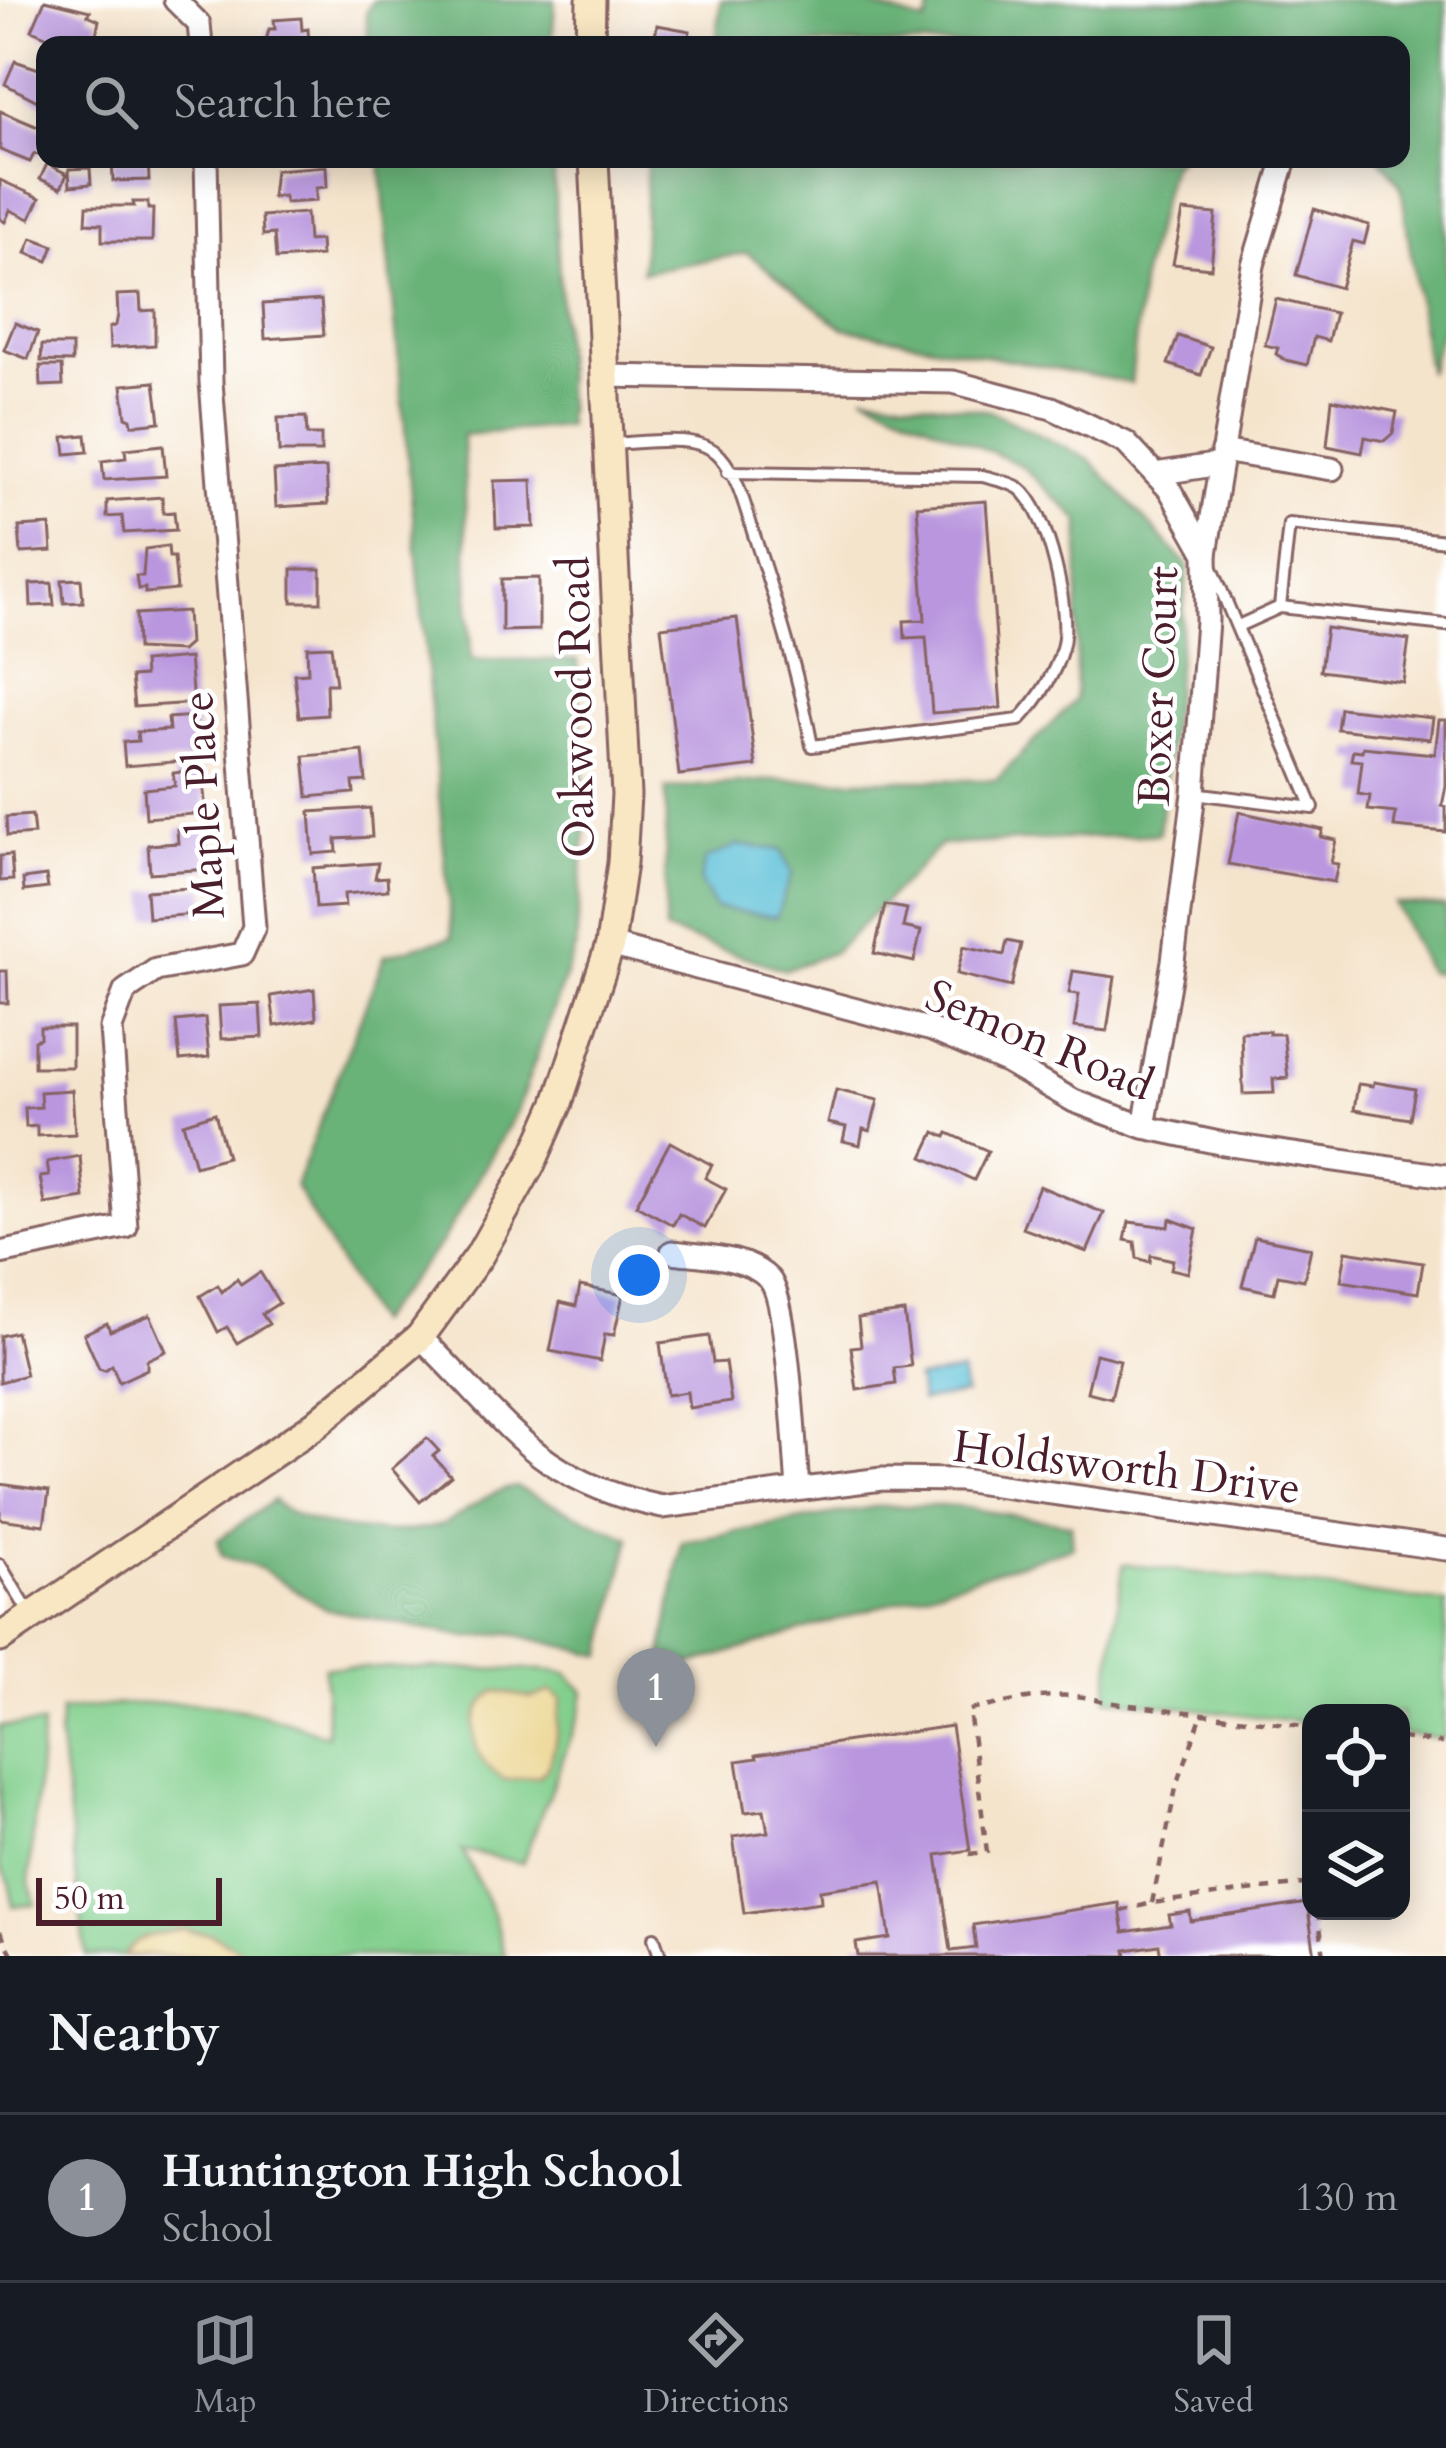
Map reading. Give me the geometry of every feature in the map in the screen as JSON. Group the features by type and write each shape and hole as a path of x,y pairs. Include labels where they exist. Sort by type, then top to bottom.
{"main road":[{"path":"590,36 591,0"},
{"name":"Oakwood Road","path":"0,1638 315,1425 420,1337 479,1256 532,1162 580,1045 610,945 626,795 594,168"}],"street":[{"path":"175,0 199,24 200,36"},
{"name":"Maple Place","path":"0,1253 126,1227 111,1028 125,991 156,970 242,953 254,927 211,382 206,168"},
{"path":"1206,554 1253,265 1282,168"},
{"name":"Boxer Court","path":"605,376 953,382 1052,408 1126,443 1170,490 1206,554 1208,620 1174,961 1144,1127"},
{"path":"1155,474 1221,458 1333,469"},
{"name":"Semon Road","path":"610,945 932,1030 1074,1101 1144,1127 1224,1144 1446,1176"},
{"path":"672,1252 740,1264 766,1275 774,1285 786,1351 797,1489"},
{"name":"Holdsworth Drive","path":"420,1337 516,1438 548,1464 628,1500 662,1507 882,1479 960,1480 1446,1549"}],"lane":[{"path":"610,444 691,442 719,454 728,472 741,495 801,688 812,746 1019,721 1043,694 1064,643 1058,577 1039,513 1018,488 983,476 728,472"},
{"path":"1280,607 1289,524 1446,541"},
{"path":"1194,793 1313,808 1206,554"},
{"path":"1238,626 1280,607 1446,625"},
{"path":"0,1565 32,1617"},
{"path":"654,1938 660,1956"}],"path":[{"path":"969,1854 987,1852 969,1710 1084,1694 1105,1702 1302,1726"},
{"path":"1152,1903 1176,1788 1202,1714"},
{"path":"1410,1739 1442,1743"},
{"path":"1120,1912 1152,1903 1302,1884"},
{"path":"1319,1920 1324,1956"},
{"path":"0,1930 14,1956"}],"green space":[{"path":"373,0 555,0 553,36 368,36 366,13"},
{"path":"721,0 853,0 926,23 932,0 1446,0 1446,316 1428,373 1401,186 1387,168 1410,168 1410,36 717,36"},
{"path":"381,168 553,168 567,426 463,435 471,660 578,660 586,818 576,946 517,1111 442,1242 374,1323 295,1186 385,955 452,937"},
{"path":"647,168 1170,168 1142,275 1131,383 843,328 747,253 642,272"},
{"path":"863,394 991,411 1090,460 1188,566 1159,834 941,845 835,952 785,970 665,931 666,789 774,780 996,780 1075,700 1080,521 1022,466"},
{"path":"1394,903 1446,907 1446,974 1428,972"},
{"path":"516,1487 630,1538 603,1656 509,1633 469,1638 327,1609 262,1569 222,1556 218,1540 273,1500 286,1511 328,1526 404,1531 442,1524 487,1497"},
{"path":"879,1506 953,1506 1071,1524 1073,1547 686,1666 661,1663 682,1542"},
{"path":"1123,1564 1446,1603 1444,1739 1410,1735 1410,1704 1302,1704 1302,1722 1107,1698"},
{"path":"324,1667 544,1670 567,1673 584,1692 581,1712 522,1863 462,1850 492,1911 505,1956 86,1956 60,1711 195,1703 258,1713 327,1736"},
{"path":"42,1725 29,1883 36,1904 13,1907 10,1883 0,1865 0,1726"}],"sand":[{"path":"495,1691 532,1698 551,1691 562,1699 553,1752 539,1776 506,1780 478,1751 474,1726"},
{"path":"183,1930 211,1934 253,1956 124,1956 141,1939"}],"water":[{"path":"737,845 781,850 792,873 776,917 715,908 700,882 705,860"},
{"path":"961,1372 965,1394 921,1401 917,1379"}],"building":[{"path":"45,0 90,11 88,15 99,20 96,36 46,36 32,30"},
{"path":"301,18 302,30 308,29 308,36 267,36 269,29 275,29 274,20"},
{"path":"657,25 690,31 689,36 655,36"},
{"path":"15,61 36,68 36,100 5,84"},
{"path":"0,111 36,126 36,154 30,162 0,150"},
{"path":"45,168 67,174 61,188 40,179"},
{"path":"90,168 91,184 70,186 69,169"},
{"path":"112,168 148,168 149,180 113,181"},
{"path":"326,168 327,187 316,188 316,201 285,203 284,196 272,197 275,170"},
{"path":"0,180 40,198 30,219 10,210 5,222 0,219"},
{"path":"133,202 148,202 148,209 153,209 152,241 102,241 102,224 86,223 87,206 134,206"},
{"path":"1314,209 1369,225 1364,244 1353,241 1340,288 1296,275"},
{"path":"1183,211 1216,214 1211,268 1173,264"},
{"path":"306,213 308,241 320,240 321,256 276,259 274,234 263,235 262,216"},
{"path":"32,238 54,246 48,261 26,253"},
{"path":"140,294 141,311 155,310 155,345 110,348 109,328 116,325 118,315 117,295"},
{"path":"1276,299 1335,313 1328,341 1314,337 1307,365 1286,360 1276,354 1278,348 1265,345"},
{"path":"321,300 324,335 265,339 263,304"},
{"path":"15,323 38,332 28,359 4,350"},
{"path":"1178,336 1211,347 1201,375 1168,364"},
{"path":"42,345 72,345 72,362 41,361"},
{"path":"40,366 62,366 63,385 41,386"},
{"path":"155,382 160,422 132,425 126,417 122,385"},
{"path":"1332,399 1397,412 1393,433 1384,441 1365,437 1362,453 1327,446"},
{"path":"306,417 307,435 321,435 321,452 279,452 278,418"},
{"path":"86,435 88,452 66,454 64,437"},
{"path":"163,445 166,476 104,480 102,461 126,458 125,449"},
{"path":"326,468 328,504 276,507 274,471"},
{"path":"532,480 534,527 496,528 494,481"},
{"path":"162,497 163,513 174,512 176,530 124,533 122,516 107,517 107,501"},
{"path":"986,501 1001,708 932,713 926,637 905,638 904,621 925,620 917,506"},
{"path":"50,525 52,551 21,553 19,527"},
{"path":"168,546 169,557 174,557 177,590 145,593 145,588 138,589 136,576 143,576 145,549"},
{"path":"292,569 321,569 321,602 292,602"},
{"path":"539,578 539,630 502,631 502,579"},
{"path":"81,579 83,602 64,603 62,580"},
{"path":"52,583 54,605 31,606 30,584"},
{"path":"187,611 189,644 181,651 137,649 136,614"},
{"path":"737,618 756,766 679,775 661,627"},
{"path":"1326,628 1409,640 1403,682 1320,671"},
{"path":"331,646 336,684 326,684 327,715 299,717 294,674 308,673 307,647"},
{"path":"189,658 193,703 134,707 131,677 144,676 143,662"},
{"path":"1340,708 1433,718 1430,739 1337,729"},
{"path":"195,716 198,760 125,766 123,742 138,741 137,732 169,730 168,718"},
{"path":"1439,720 1446,720 1442,806 1446,807 1446,832 1394,827 1396,813 1368,810 1370,796 1358,794 1362,761 1351,760 1353,750 1435,754"},
{"path":"363,751 366,781 353,782 354,793 308,797 304,756"},
{"path":"202,770 206,813 146,818 144,789 175,786 173,773"},
{"path":"370,808 372,837 336,839 337,852 313,854 310,812"},
{"path":"1239,812 1323,830 1321,837 1336,840 1331,863 1338,864 1334,882 1228,864"},
{"path":"32,815 34,834 7,836 6,817"},
{"path":"206,826 209,869 150,873 148,845 178,843 177,829"},
{"path":"11,855 13,880 0,881 0,856"},
{"path":"378,863 375,878 387,877 388,890 344,894 345,906 316,908 313,868"},
{"path":"46,876 48,888 24,891 23,879"},
{"path":"205,887 207,913 148,918 146,891"},
{"path":"885,905 907,909 903,927 921,931 914,962 874,953"},
{"path":"1007,941 1021,944 1011,987 957,974 964,946 1004,955"},
{"path":"0,971 7,971 8,1003 0,1003"},
{"path":"1073,971 1115,977 1107,1031 1074,1027 1079,994 1069,993"},
{"path":"314,989 316,1019 275,1026 271,996"},
{"path":"260,1004 262,1037 221,1039 219,1006"},
{"path":"205,1018 209,1057 180,1060 176,1021"},
{"path":"40,1027 72,1027 72,1067 34,1067 34,1040 40,1038"},
{"path":"1241,1032 1283,1034 1288,1078 1273,1079 1274,1093 1243,1094"},
{"path":"1374,1082 1415,1089 1410,1119 1354,1110 1358,1084 1373,1086"},
{"path":"72,1090 75,1134 37,1136 37,1126 26,1127 25,1108 41,1107 40,1092"},
{"path":"836,1090 878,1100 870,1131 863,1129 860,1145 843,1141 846,1127 828,1123"},
{"path":"215,1113 227,1157 195,1166 183,1123"},
{"path":"935,1132 988,1151 974,1180 923,1157"},
{"path":"670,1142 712,1165 705,1178 726,1189 705,1228 679,1214 673,1225 636,1205"},
{"path":"80,1156 84,1198 45,1204 40,1177 49,1176 47,1162"},
{"path":"1039,1186 1104,1213 1087,1252 1022,1228"},
{"path":"1170,1219 1197,1229 1188,1273 1171,1269 1173,1260 1151,1255 1150,1262 1137,1258 1135,1242 1125,1240 1129,1222 1169,1227"},
{"path":"1255,1237 1311,1248 1304,1280 1278,1275 1274,1293 1242,1286"},
{"path":"1346,1251 1423,1263 1418,1293 1341,1281"},
{"path":"260,1272 279,1303 262,1314 269,1324 237,1343 227,1327 218,1332 200,1296 218,1285 222,1292 237,1279 241,1285"},
{"path":"580,1286 623,1295 614,1335 605,1334 600,1361 550,1351 560,1302 576,1306"},
{"path":"904,1312 911,1366 894,1368 896,1384 857,1390 851,1347 861,1346 858,1318"},
{"path":"150,1315 166,1351 147,1360 147,1369 119,1382 112,1365 99,1368 84,1334 107,1323 110,1331"},
{"path":"16,1332 26,1375 0,1382 0,1336"},
{"path":"709,1336 713,1363 725,1362 731,1402 689,1408 687,1392 667,1395 660,1343"},
{"path":"1096,1354 1120,1360 1111,1398 1087,1392"},
{"path":"427,1438 439,1451 433,1456 451,1476 420,1502 392,1469"},
{"path":"0,1484 49,1491 44,1525 0,1519"},
{"path":"951,1726 970,1850 937,1855 951,1951 976,1948 973,1925 1119,1903 1124,1932 1171,1925 1169,1915 1190,1912 1191,1921 1302,1904 1302,1920 1310,1920 1315,1956 1161,1956 1159,1945 1126,1950 1127,1956 858,1956 856,1943 890,1938 882,1881 820,1890 821,1902 744,1913 733,1837 768,1832 764,1810 745,1812 737,1761"}],"place":[{"name":"Huntington High School","path":"656,1747"}]}
